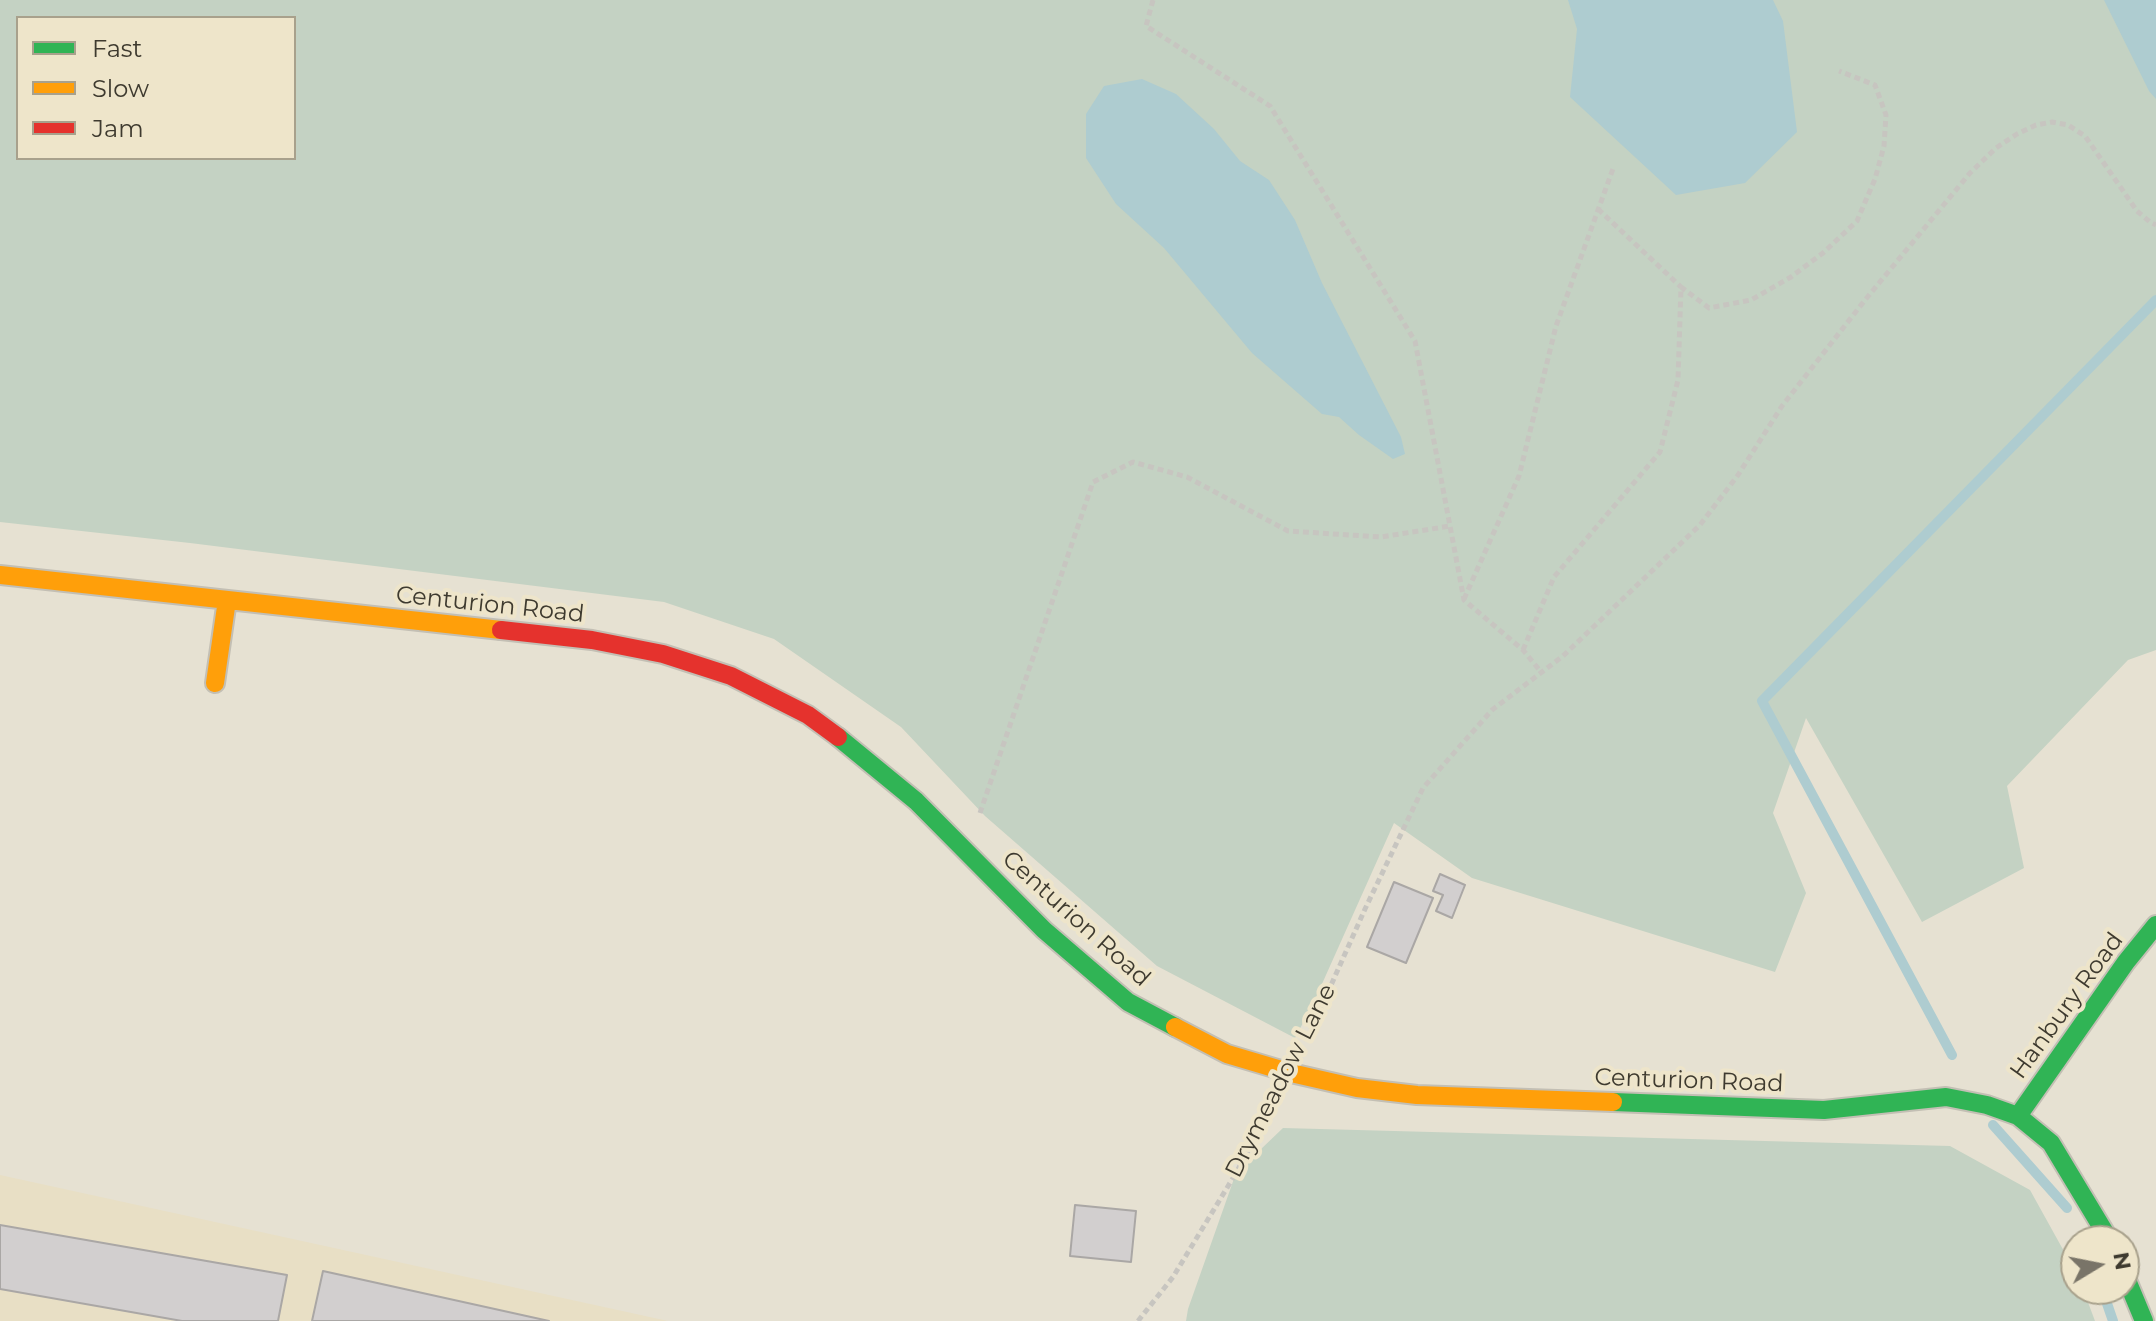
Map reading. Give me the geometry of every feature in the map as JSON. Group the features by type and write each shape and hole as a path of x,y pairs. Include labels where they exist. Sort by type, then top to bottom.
{"street":[{"name":"Centurion Road","path":"0,575 592,640 663,654 731,676 808,715 856,750 916,801 1044,930 1128,1002 1227,1054 1357,1088 1417,1095 1824,1110 1946,1097 1987,1105 2018,1116 2051,1143 2100,1225"},
{"path":"215,683 227,600"},
{"name":"Hanbury Road","path":"2018,1116 2126,962 2156,925"}],"path":[{"path":"1153,0 1146,26 1270,106 1415,341 1464,600 1523,650 1541,672"},
{"path":"1598,209 1681,287 1709,308 1751,300 1791,277 1823,253 1857,221 1875,179 1884,146 1886,115 1875,85 1839,71"},
{"name":"Drymeadow Lane","path":"1138,1321 1173,1277 1236,1173 1291,1073 1423,788 1492,710 1563,656 1700,525 1738,475 1782,406 1970,173 1996,148 2017,134 2052,122 2068,125 2085,136 2137,211 2156,225"},
{"path":"1464,600 1519,476 1556,326 1614,166"},
{"path":"1523,650 1554,577 1660,452 1678,380 1681,287"},
{"path":"966,852 1093,482 1133,462 1187,477 1288,531 1381,537 1450,526"}],"shaded area":[{"path":"0,1175 668,1321 0,1321"}],"green space":[{"path":"0,0 2156,0 2156,650 2128,660 2007,786 2024,868 1922,922 1806,718 1773,813 1806,893 1775,972 1472,878 1394,823 1295,1038 1157,966 985,816 901,727 774,639 664,602 0,522"},
{"path":"1283,1128 1950,1146 2030,1190 2060,1244 2060,1305 2089,1305 2095,1321 1186,1321 1236,1173"}],"water":[{"path":"1568,0 1773,0 1783,21 1797,132 1745,183 1676,195 1570,97 1577,29"},
{"path":"2104,0 2156,0 2156,99 2149,91"},
{"path":"1142,79 1176,94 1214,129 1240,161 1269,180 1295,220 1322,283 1401,437 1405,454 1393,459 1339,417 1322,414 1252,353 1164,248 1116,204 1086,158 1086,114 1104,86"}],"building":[{"path":"1440,874 1465,885 1452,918 1436,911 1443,895 1433,891"},
{"path":"1394,882 1433,898 1406,963 1367,947"},
{"path":"1075,1205 1136,1211 1131,1262 1070,1256"},
{"path":"0,1225 287,1275 278,1321 182,1321 0,1289"},
{"path":"323,1271 549,1321 312,1321"}],"waterway":[{"path":"1952,1055 1762,701 2156,300"},
{"path":"1993,1125 2067,1208"},
{"path":"2108,1305 2113,1321"}],"traffic: fast":[{"path":"838,737 916,801 1044,930 1128,1002 1175,1027"},
{"path":"2018,1116 2126,962 2156,925"},
{"path":"1613,1102 1824,1110 1946,1097 1987,1105 2018,1116 2051,1143 2100,1225"},
{"path":"2137,1305 2144,1321"}],"traffic: slow":[{"path":"0,575 501,630"},
{"path":"215,683 227,600"},
{"path":"1175,1027 1227,1054 1357,1088 1417,1095 1613,1102"}],"traffic: jam":[{"path":"501,630 592,640 663,654 731,676 808,715 838,737"}]}
